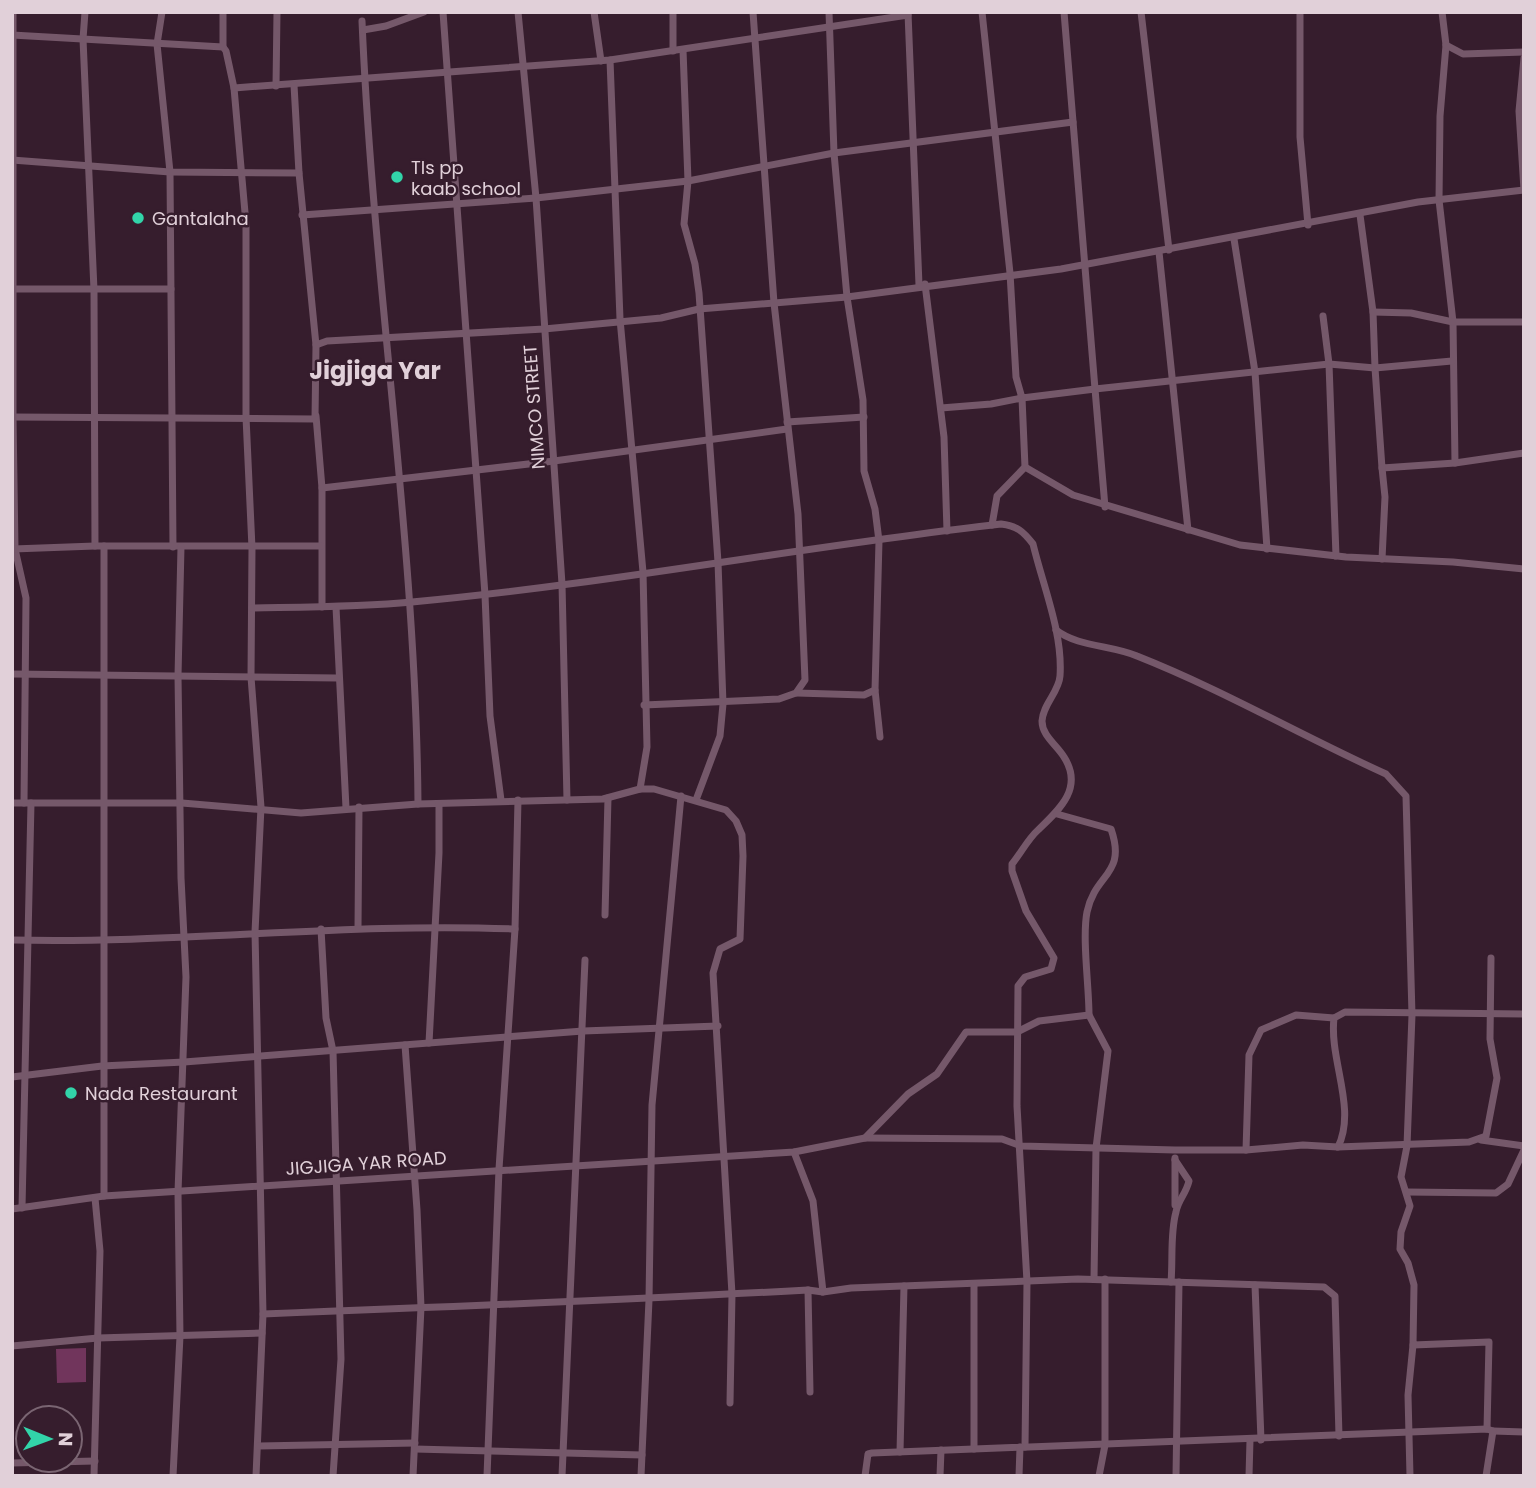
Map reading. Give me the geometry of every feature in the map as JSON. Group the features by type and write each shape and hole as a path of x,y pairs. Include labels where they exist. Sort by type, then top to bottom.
{"street":[{"path":"13,12 14,549 26,598 28,803 22,1209"},
{"path":"85,12 83,39 94,290 95,546"},
{"path":"162,12 157,44 170,172 184,937 184,1062 178,1192 180,1336 173,1476"},
{"path":"223,12 223,47 234,88 242,171 246,258 246,417 252,548 251,677 261,807 255,932 263,1314 256,1476"},
{"path":"275,86 277,12"},
{"path":"363,30 386,26 424,12"},
{"path":"443,12 464,334 485,595 490,716 501,800"},
{"name":"NIMCO STREET","path":"518,12 536,198 562,584 567,800"},
{"path":"594,12 601,61"},
{"path":"673,12 673,51"},
{"path":"645,705 723,704 779,699 802,688 806,671 797,501 774,303 753,12"},
{"path":"829,12 834,153 847,297 864,417 864,471 875,509 879,541 875,690 880,737"},
{"path":"982,12 1010,275 1016,377 1022,398 1025,467 997,496 992,525"},
{"path":"1064,12 1105,506"},
{"path":"1141,12 1169,250"},
{"path":"1300,12 1300,137 1308,225"},
{"path":"1443,12 1446,45 1440,116 1439,200 1452,322 1455,463"},
{"path":"234,88 601,61 757,40 830,25 908,14 922,285 941,408 947,531"},
{"path":"362,21 373,208 388,340 410,603 417,716 418,804"},
{"path":"13,35 223,47"},
{"path":"1446,45 1463,54 1524,52"},
{"path":"683,50 688,181 684,223 695,264 699,309 718,562 723,704 720,736 696,800"},
{"path":"316,345 544,329 620,319 661,318 699,309 847,297 1085,265 1439,200 1524,190 1519,111 1524,58"},
{"path":"610,60 620,319 643,572 647,747 640,789"},
{"path":"294,85 302,215 316,345 322,607"},
{"path":"302,215 615,190 688,181 834,153 1073,122"},
{"path":"13,160 90,168 170,172 299,173"},
{"path":"1360,215 1373,312 1385,496 1382,559"},
{"path":"1234,239 1255,372 1267,549"},
{"path":"1159,252 1188,530"},
{"path":"13,289 171,289"},
{"path":"1373,312 1411,313 1452,322 1524,322"},
{"path":"1323,316 1329,364 1336,556"},
{"path":"941,408 990,404 1095,388 1329,364 1375,368 1452,361"},
{"path":"13,417 312,419 316,416"},
{"path":"321,488 554,461 864,417"},
{"path":"1382,468 1455,463 1524,453"},
{"path":"1025,467 1058,489 1105,506 1240,545 1336,556 1524,569"},
{"path":"252,608 410,603 992,525 1014,526 1024,532 1032,544 1056,630 1060,680 1042,722 1044,731 1070,769 1065,804 1037,831 1013,864 1014,880 1026,911 1054,958 1051,969 1025,977 1018,986 1017,1106 1027,1282 1019,1476"},
{"path":"14,549 95,546 321,546"},
{"path":"104,546 104,1196"},
{"path":"335,607 346,808"},
{"path":"1056,630 1066,638 1134,654 1181,674 1386,774 1406,796 1412,1015 1407,1146 1401,1177 1407,1192 1409,1216 1401,1232 1400,1249 1408,1263 1414,1284 1414,1363 1409,1375 1408,1395 1410,1476"},
{"path":"12,674 337,678"},
{"path":"796,693 864,695 875,690"},
{"path":"12,803 182,803 261,807 301,813 418,804 608,798 640,789 681,796 726,810 737,821 742,835 740,939 720,949 716,954 713,973 732,1294 730,1403"},
{"path":"641,1476 649,1300 649,1160 657,1028 681,796"},
{"path":"605,915 608,798"},
{"path":"487,1476 496,1303 499,1168 515,929 518,800"},
{"path":"429,1043 439,804"},
{"path":"358,928 359,807"},
{"path":"1057,814 1111,830 1118,849 1111,870 1095,890 1087,913 1089,1015 1108,1051 1096,1148 1094,1279"},
{"path":"12,940 184,937 435,925 515,929"},
{"path":"321,929 326,1018 333,1051 341,1311 333,1476"},
{"path":"1481,1140 1486,1136 1497,1078 1490,1038 1491,958"},
{"path":"562,1476 585,960"},
{"path":"1246,1150 1249,1055 1261,1030 1296,1015 1334,1018 1345,1012 1412,1015 1524,1014"},
{"path":"865,1138 908,1094 937,1074 965,1032 1017,1032 1039,1021 1089,1015"},
{"path":"1334,1018 1332,1039 1345,1117 1345,1133 1338,1147"},
{"path":"12,1077 102,1066 583,1031 718,1026"},
{"path":"405,1045 421,1307 413,1476"},
{"name":"JIGJIGA YAR ROAD","path":"12,1209 104,1196 499,1168 794,1152 865,1138 1002,1139 1021,1146 1175,1150 1246,1150 1303,1145 1407,1146 1481,1140 1524,1148"},
{"path":"1407,1192 1496,1193 1508,1184 1524,1148"},
{"path":"1175,1150 1178,1443 1176,1476"},
{"path":"794,1152 813,1201 823,1292"},
{"path":"1174,1216 1179,1201 1186,1195 1189,1181 1175,1160"},
{"path":"94,1476 100,1251 95,1198"},
{"path":"263,1314 496,1303 649,1300 808,1290 823,1292 904,1286 1094,1279 1324,1287 1334,1293 1339,1436"},
{"path":"1099,1476 1105,1445 1105,1279"},
{"path":"974,1284 974,1449"},
{"path":"1255,1285 1261,1440"},
{"path":"900,1452 904,1286"},
{"path":"808,1290 810,1392"},
{"path":"12,1346 98,1338 262,1333"},
{"path":"1413,1345 1489,1342 1490,1430 1486,1476"},
{"path":"865,1476 868,1454 1490,1430 1524,1432"},
{"path":"1249,1476 1250,1440"},
{"path":"259,1446 415,1446 642,1455"},
{"path":"940,1450 940,1476"},
{"path":"12,1463 94,1461"}],"shaded area":[{"path":"86,1348 86,1382 57,1383 56,1349"}],"place":[{"name":"Tls pp kaab school","path":"397,177"},
{"name":"Gantalaha","path":"138,218"},
{"name":"Nada Restaurant","path":"71,1093"}],"district":[{"name":"Jigjiga Yar","path":"375,370"}]}
